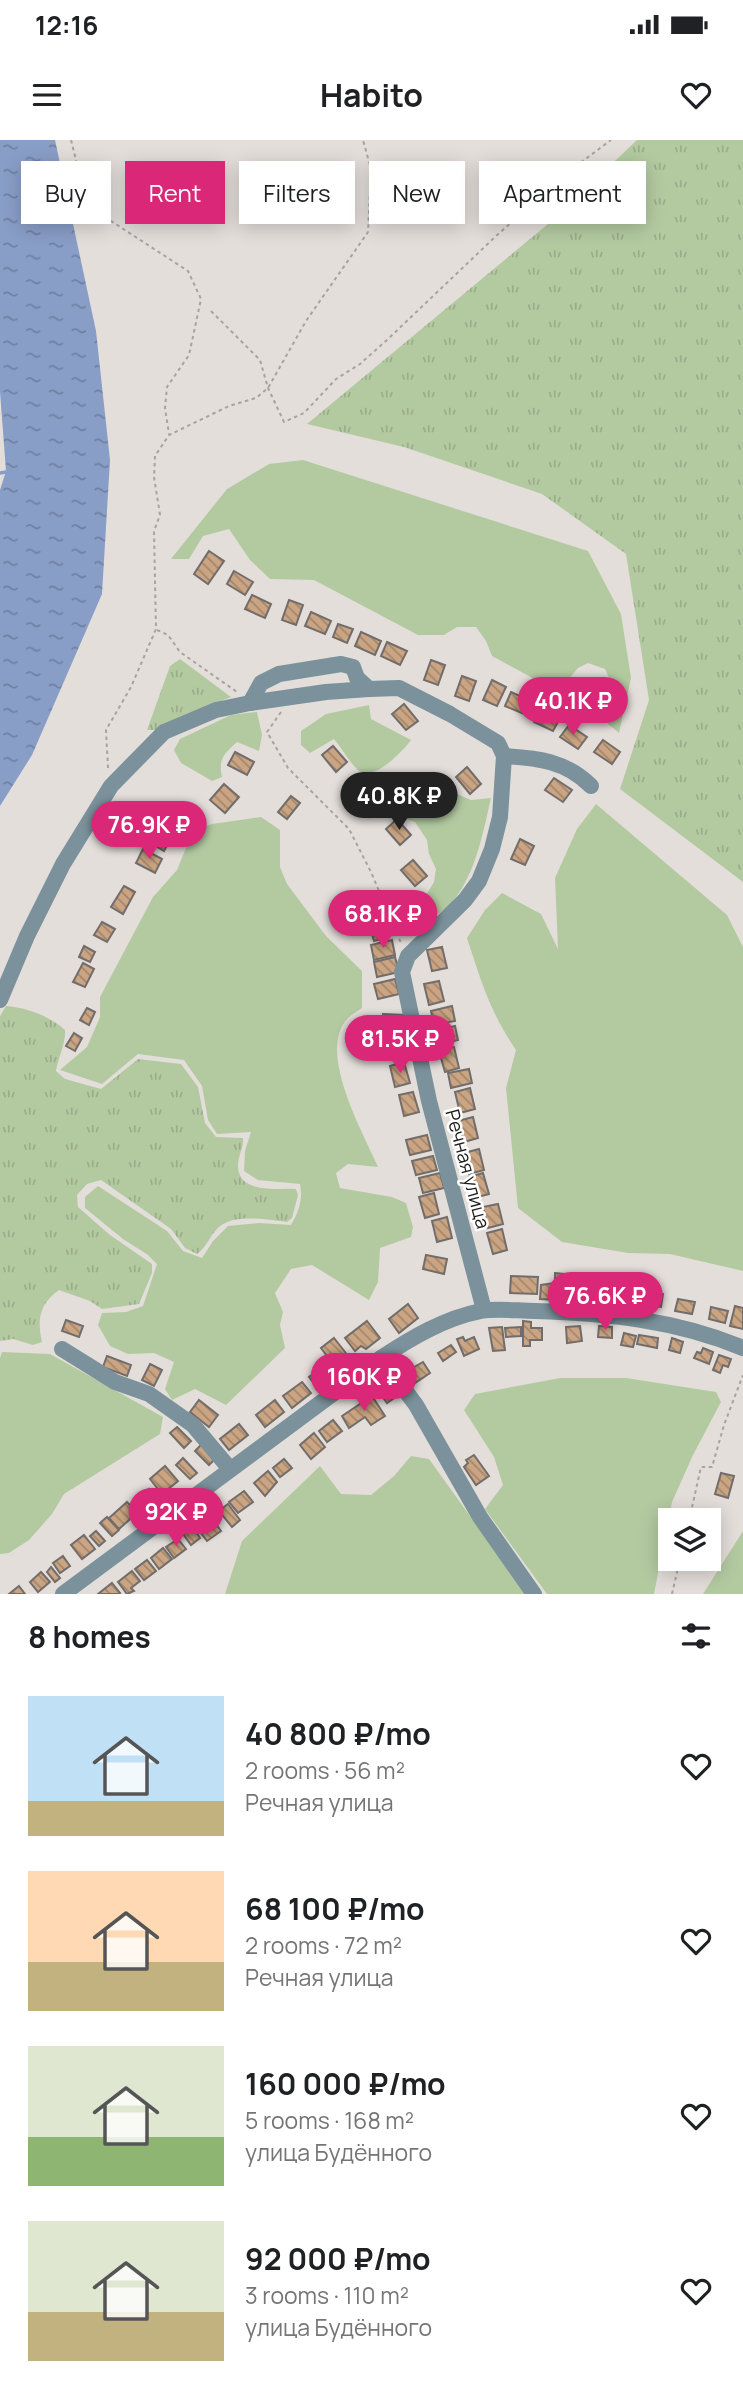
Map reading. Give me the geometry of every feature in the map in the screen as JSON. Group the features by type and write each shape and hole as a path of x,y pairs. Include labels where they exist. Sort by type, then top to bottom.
{"street":[{"path":"250,703 261,683 279,674 341,664 353,667 357,678 369,689"},
{"path":"0,1000 27,936 63,864 111,786 164,732 216,710 250,703 369,689 399,688 498,743 504,756 500,817 492,849 479,881 465,900 408,956"},
{"path":"504,756 540,758 578,774 590,786"},
{"name":"Речная улица","path":"408,956 402,972 426,1088 484,1310"},
{"path":"63,1594 380,1358 419,1334 484,1310 607,1314 686,1328 743,1348"},
{"path":"62,1349 115,1382 149,1394 193,1426 230,1469"},
{"path":"380,1358 416,1405 480,1517 534,1594"}],"path":[{"path":"71,140 79,172 111,221 188,271 201,299 189,355 167,387 165,408 169,435"},
{"path":"111,786 106,730 131,687 156,629 154,531 160,515 154,477 155,456 169,435 229,406 256,398 268,388 306,321 368,232 371,169 363,140"},
{"path":"211,311 260,360 268,388 284,422 304,412 337,379 360,364 496,236 568,172 611,140"},
{"path":"156,629 168,635 180,652 225,682 250,703"},
{"path":"291,698 267,732 288,768 349,828 408,956"},
{"path":"692,1508 701,1467 712,1467 724,1424 743,1374"},
{"path":"672,1594 677,1571"}],"green space":[{"path":"637,140 743,140 743,882 620,789 649,700 626,554 542,494 404,447 307,424 548,224 646,224 646,161 615,161"},
{"path":"303,460 588,551 621,614 631,678 619,733 607,723 604,708 611,682 605,669 588,663 578,668 563,686 542,683 492,656 476,627 457,627 444,635 418,635 314,580 270,579 250,560 229,529 203,536 189,559 171,559 227,489 269,464"},
{"path":"180,659 231,697 156,730 147,730 170,666"},
{"path":"369,705 371,719 411,740 379,769 364,773 358,770 334,739 310,753 301,745 301,731 326,714"},
{"path":"257,712 262,735 259,751 237,742 223,757 222,777 212,781 181,763 174,750 180,739 231,715"},
{"path":"424,780 471,800 491,798 479,848 466,881 446,908 433,917 427,913 425,897 434,882 436,869 429,854 427,840 415,822 391,814 389,808"},
{"path":"596,804 727,915 743,947 743,1271 670,1254 628,1253 562,1242 518,1208 506,1088 516,1050 493,1009 467,938 485,910 502,893 541,914 558,949 555,878 577,829"},
{"path":"261,817 280,830 280,867 287,884 326,936 362,971 362,1008 348,1018 339,1032 337,1050 345,1092 378,1167 348,1164 336,1173 340,1188 392,1197 406,1203 413,1227 411,1237 380,1248 378,1282 369,1300 312,1265 291,1269 275,1293 283,1312 280,1325 285,1348 226,1405 195,1389 172,1400 165,1389 174,1362 154,1353 128,1354 110,1346 98,1325 102,1313 126,1312 143,1306 157,1264 85,1208 85,1197 98,1186 167,1231 183,1251 202,1258 213,1241 228,1226 259,1223 291,1225 300,1205 300,1184 258,1180 244,1171 245,1151 251,1132 217,1134 208,1120 202,1086 184,1060 138,1054 102,1084 60,1070 87,1047 100,1017 100,997 153,897 177,870 193,831 212,824"},
{"path":"6,1006 37,1013 65,1030 56,1071 65,1079 101,1089 138,1059 181,1064 198,1087 205,1123 216,1137 243,1138 238,1166 245,1181 260,1188 296,1189 298,1195 292,1218 287,1222 252,1218 226,1223 216,1230 197,1254 185,1248 171,1229 101,1180 87,1184 77,1195 78,1207 110,1235 152,1264 152,1273 139,1304 102,1309 90,1301 59,1290 47,1301 41,1313 42,1342 33,1345 13,1339 0,1341 0,1016"},
{"path":"2,1352 50,1354 163,1417 160,1434 64,1494 52,1514 29,1540 9,1553 0,1554 0,1358"},
{"path":"560,1378 626,1378 716,1392 721,1402 693,1455 671,1508 658,1508 658,1571 654,1594 547,1594 485,1509 503,1485 494,1457 464,1410 475,1394"},
{"path":"411,1456 429,1459 526,1594 225,1594 242,1541 320,1466 341,1494 371,1495 394,1476"},
{"path":"743,1531 743,1594 703,1594 718,1571 721,1571 721,1566"}],"water":[{"path":"0,140 55,140 60,161 21,161 21,224 73,224 96,331 110,460 102,594 32,755 0,806 0,490 6,471 0,392"}],"building":[{"path":"209,551 224,561 208,584 194,574"},
{"path":"234,571 253,582 245,595 227,584"},
{"path":"252,595 271,604 265,618 245,609"},
{"path":"289,600 303,605 296,625 282,620"},
{"path":"311,612 331,621 325,634 305,626"},
{"path":"338,624 353,629 347,643 333,637"},
{"path":"361,632 381,641 375,655 355,646"},
{"path":"387,642 407,651 400,665 381,656"},
{"path":"431,660 445,665 438,685 424,680"},
{"path":"462,676 476,681 469,701 455,696"},
{"path":"492,680 506,687 497,706 483,700"},
{"path":"511,692 531,701 524,714 505,706"},
{"path":"404,704 418,721 406,730 392,714"},
{"path":"540,708 560,718 553,731 534,722"},
{"path":"569,725 587,737 578,749 560,737"},
{"path":"603,740 620,752 612,764 594,752"},
{"path":"333,746 347,762 336,772 322,755"},
{"path":"235,752 254,762 247,775 228,765"},
{"path":"467,767 481,784 470,794 456,777"},
{"path":"554,778 572,790 563,802 545,790"},
{"path":"224,784 239,797 225,813 210,800"},
{"path":"367,791 381,807 370,817 356,801"},
{"path":"291,796 300,803 287,819 278,812"},
{"path":"397,819 411,835 400,845 386,829"},
{"path":"157,828 172,836 164,851 149,842"},
{"path":"520,839 534,846 525,865 511,859"},
{"path":"143,849 162,859 155,873 136,863"},
{"path":"413,860 427,876 415,886 401,870"},
{"path":"124,886 135,892 123,914 111,907"},
{"path":"418,909 425,929 411,934 404,914"},
{"path":"383,916 388,937 374,941 368,920"},
{"path":"102,922 115,929 107,942 94,935"},
{"path":"392,940 395,955 374,960 371,945"},
{"path":"84,946 95,952 90,962 79,957"},
{"path":"442,947 447,968 432,971 427,950"},
{"path":"395,957 399,972 377,977 374,962"},
{"path":"83,963 94,969 85,987 73,982"},
{"path":"395,979 399,994 378,999 374,984"},
{"path":"439,981 444,1001 429,1005 424,984"},
{"path":"452,1006 455,1021 434,1025 431,1011"},
{"path":"87,1008 95,1012 89,1025 80,1020"},
{"path":"383,1014 405,1015 404,1030 382,1029"},
{"path":"455,1026 458,1040 437,1045 434,1031"},
{"path":"74,1033 82,1038 75,1051 66,1046"},
{"path":"384,1039 405,1040 404,1055 383,1054"},
{"path":"454,1047 459,1068 445,1072 439,1051"},
{"path":"404,1062 410,1083 395,1087 390,1066"},
{"path":"469,1069 472,1083 451,1088 448,1073"},
{"path":"470,1088 475,1109 460,1113 455,1092"},
{"path":"413,1092 419,1112 404,1116 399,1095"},
{"path":"473,1117 478,1138 464,1142 458,1121"},
{"path":"427,1135 431,1150 410,1155 406,1140"},
{"path":"479,1149 484,1170 469,1174 464,1153"},
{"path":"433,1156 437,1170 416,1175 412,1161"},
{"path":"440,1173 444,1188 423,1193 419,1178"},
{"path":"483,1173 489,1194 474,1198 469,1177"},
{"path":"434,1193 439,1214 425,1218 419,1197"},
{"path":"498,1204 503,1224 488,1228 483,1207"},
{"path":"447,1217 452,1238 437,1242 432,1221"},
{"path":"502,1229 507,1250 493,1254 487,1233"},
{"path":"426,1255 447,1259 444,1274 423,1269"},
{"path":"555,1273 564,1274 564,1279 567,1279 566,1294 556,1293 556,1300 540,1299 541,1285 555,1283"},
{"path":"511,1276 538,1277 537,1294 510,1293"},
{"path":"568,1283 588,1285 587,1300 578,1299 579,1293 567,1292"},
{"path":"600,1284 620,1287 618,1299 598,1296"},
{"path":"651,1291 663,1294 661,1307 648,1304"},
{"path":"678,1299 695,1302 692,1314 675,1311"},
{"path":"408,1304 418,1318 399,1333 389,1319"},
{"path":"735,1306 743,1308 743,1329 730,1326"},
{"path":"711,1307 728,1311 725,1323 709,1319"},
{"path":"66,1320 83,1326 79,1337 62,1331"},
{"path":"367,1321 380,1338 366,1349 361,1346 355,1351 345,1338"},
{"path":"523,1321 531,1322 531,1328 542,1328 542,1340 530,1340 530,1346 523,1346"},
{"path":"580,1326 582,1341 567,1343 566,1327"},
{"path":"599,1326 612,1327 612,1338 598,1337"},
{"path":"502,1327 505,1350 493,1351 489,1328"},
{"path":"521,1327 521,1336 506,1337 505,1328"},
{"path":"624,1333 636,1336 633,1347 621,1345"},
{"path":"639,1335 658,1338 657,1348 637,1344"},
{"path":"463,1337 465,1341 474,1337 479,1349 464,1356 457,1339"},
{"path":"334,1338 349,1357 336,1368 321,1348"},
{"path":"672,1338 683,1342 680,1353 669,1350"},
{"path":"451,1345 456,1352 443,1361 438,1353"},
{"path":"703,1348 713,1352 709,1364 694,1358"},
{"path":"719,1355 731,1359 728,1367 723,1365 720,1373 713,1370"},
{"path":"107,1356 131,1365 127,1376 103,1367"},
{"path":"423,1362 430,1373 415,1383 407,1371"},
{"path":"150,1364 162,1370 154,1386 142,1380"},
{"path":"324,1366 334,1379 319,1390 309,1377"},
{"path":"389,1378 400,1394 387,1403 376,1387"},
{"path":"302,1382 311,1393 292,1408 283,1396"},
{"path":"372,1396 385,1416 371,1425 365,1417 349,1428 342,1416"},
{"path":"199,1400 218,1415 209,1427 190,1412"},
{"path":"275,1400 284,1412 265,1427 256,1415"},
{"path":"333,1420 342,1431 327,1442 319,1431"},
{"path":"239,1424 248,1435 229,1450 220,1439"},
{"path":"177,1427 191,1441 184,1448 170,1433"},
{"path":"314,1433 325,1447 311,1459 300,1445"},
{"path":"202,1444 216,1458 209,1465 195,1451"},
{"path":"474,1455 489,1476 476,1485 464,1467 468,1463 466,1460"},
{"path":"183,1458 197,1473 190,1479 176,1465"},
{"path":"284,1459 292,1468 280,1477 273,1468"},
{"path":"165,1466 178,1481 162,1494 150,1479"},
{"path":"268,1471 277,1482 265,1496 254,1483"},
{"path":"721,1473 734,1476 728,1498 715,1494"},
{"path":"149,1489 161,1501 150,1512 138,1499"},
{"path":"244,1491 253,1502 238,1513 229,1502"},
{"path":"127,1502 137,1513 119,1529 109,1518"},
{"path":"228,1504 240,1520 232,1527 219,1511"},
{"path":"107,1517 119,1530 112,1536 100,1523"},
{"path":"211,1517 221,1531 207,1541 197,1528"},
{"path":"193,1527 200,1538 191,1545 183,1534"},
{"path":"96,1531 105,1541 99,1546 90,1536"},
{"path":"84,1535 95,1549 82,1559 71,1545"},
{"path":"178,1539 186,1549 174,1558 166,1547"},
{"path":"163,1548 172,1559 159,1569 151,1558"},
{"path":"63,1556 70,1566 60,1573 53,1563"},
{"path":"147,1560 156,1571 144,1580 135,1569"},
{"path":"51,1567 60,1578 55,1582 47,1572"},
{"path":"132,1571 140,1581 131,1588 134,1591 127,1594 118,1582"},
{"path":"41,1572 50,1582 38,1592 30,1582"},
{"path":"112,1583 120,1593 98,1594"},
{"path":"19,1586 25,1594 9,1594"}],"waterway":[{"path":"0,473 6,472"}]}
